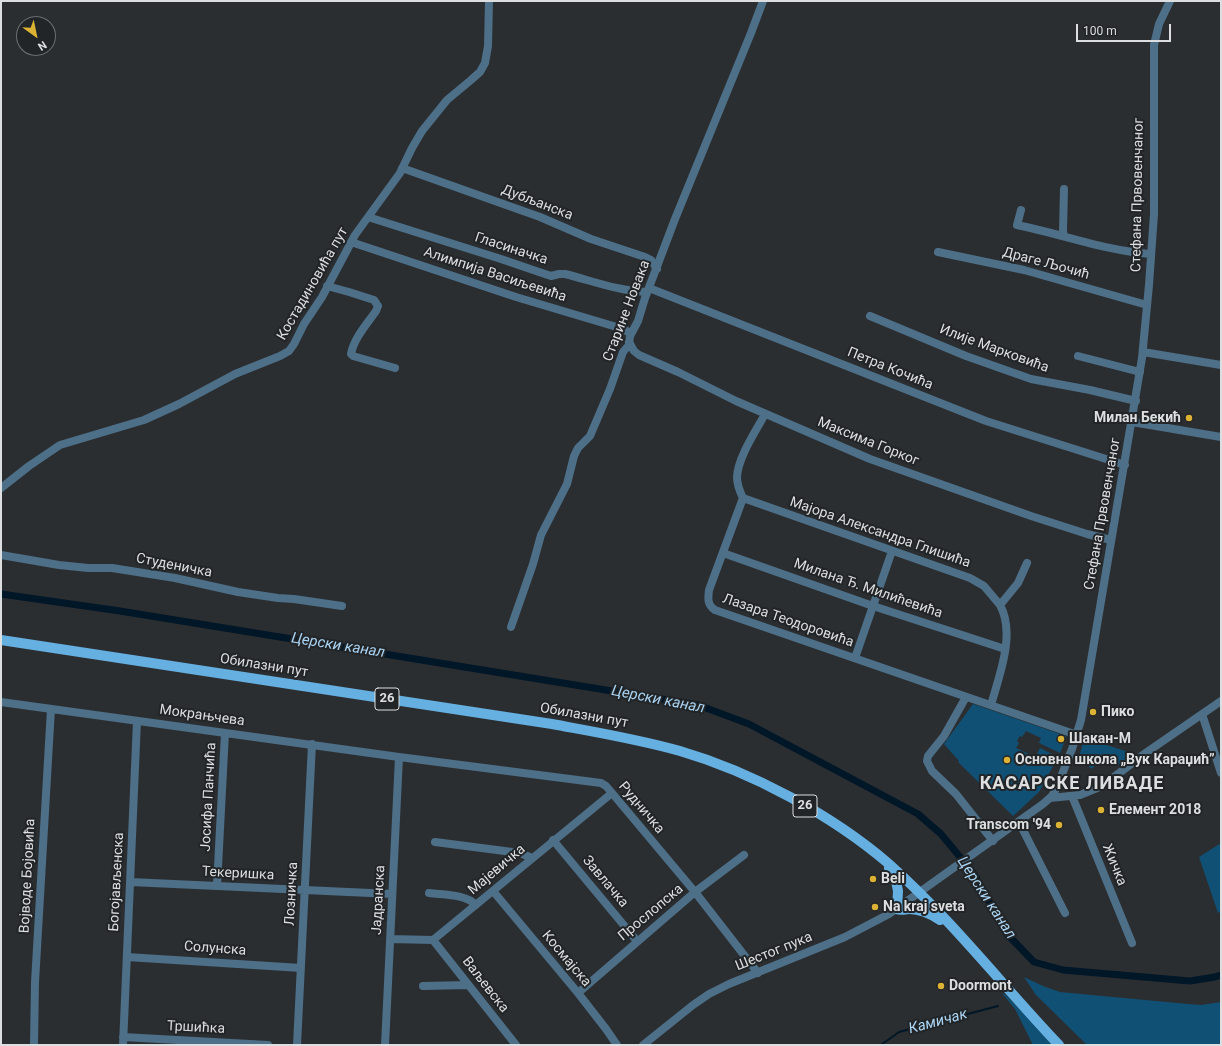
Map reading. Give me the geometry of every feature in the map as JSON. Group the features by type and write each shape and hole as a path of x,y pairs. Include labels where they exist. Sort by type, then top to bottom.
{"main road":[{"name":"Обилазни пут","path":"1,640 552,724 618,736 666,748 730,769 782,793 843,830 885,861 920,893 974,950 1059,1045"},
{"path":"885,861 896,881 898,891 897,910 921,910 946,922"}],"street":[{"name":"Костадиновића пут","path":"1,488 29,466 60,445 144,420 179,404 235,374 289,351 351,242 402,168 412,148 437,110 480,72 485,63 488,46 489,1"},
{"name":"Старине Новака","path":"511,627 541,536 566,484 574,456 578,448 590,436 610,389 623,352 629,345 631,333 638,321 675,219 751,34 763,1"},
{"name":"Стефана Првовенчаног","path":"949,872 1050,798 1057,787 1077,735 1125,466 1143,352 1151,254 1154,179 1154,45 1159,24 1170,1"},
{"name":"Дубљанска","path":"402,168 533,215 591,239 645,257 651,260 657,269"},
{"path":"1064,189 1064,236"},
{"path":"1021,210 1017,225 1121,250 1151,254"},
{"name":"Гласиначка","path":"368,217 551,276 565,274 631,292 648,290"},
{"name":"Алимпија Васиљевића","path":"351,242 516,297 620,328 631,333"},
{"name":"Драге Љочић","path":"938,252 1024,270 1147,305"},
{"path":"327,286 356,294 376,302 378,306 352,348 351,354 353,356 395,368"},
{"name":"Петра Кочића","path":"648,290 986,421 1125,466"},
{"name":"Илије Марковића","path":"870,316 966,356 1031,379 1090,390 1136,401"},
{"name":"Максима Горког","path":"629,342 632,348 639,355 678,372 736,401 870,459 1063,527 1112,540"},
{"path":"1143,352 1221,365"},
{"path":"1078,356 1140,372"},
{"path":"743,498 738,485 738,472 745,453 765,414"},
{"path":"1132,422 1221,437"},
{"name":"Мајора Александра Глишића","path":"743,498 970,578 984,586 1000,605"},
{"name":"Лазара Теодоровића","path":"743,498 709,590 708,601 711,608 1077,735"},
{"path":"855,658 892,551"},
{"name":"Милана Ђ. Милићевића","path":"723,553 873,606 1005,649"},
{"name":"Студеничка","path":"1,555 60,565 88,568 112,568 175,578 238,592 342,606"},
{"path":"991,705 1005,649 1006,620 1000,605 1018,583 1027,563"},
{"path":"966,697 951,725 931,752 927,761 932,771 956,794 993,841"},
{"path":"1050,798 1088,793 1102,786 1147,752 1221,701"},
{"name":"Мокрањчева","path":"1,702 399,757"},
{"name":"Војводе Бојовића","path":"34,1045 36,974 51,709"},
{"path":"1202,714 1221,773"},
{"name":"Богојављенска","path":"123,1041 137,721"},
{"name":"Јосифа Панчића","path":"217,886 225,733"},
{"name":"Лозничка","path":"297,1045 312,744"},
{"name":"Рудничка","path":"399,757 601,783 606,786 695,892 758,973"},
{"name":"Јадранска","path":"385,1045 399,757"},
{"name":"Мајевичка","path":"433,940 612,793"},
{"name":"Жичка","path":"1072,796 1132,943"},
{"path":"1019,822 1065,913"},
{"name":"Завлачка","path":"553,840 637,941"},
{"path":"435,842 520,853 532,858"},
{"name":"Прослопска","path":"578,993 695,892 744,855"},
{"name":"Шестог пука","path":"644,1045 693,1004 729,984 852,934 897,910 949,872"},
{"name":"Текеришка","path":"130,882 392,894"},
{"name":"Космајска","path":"493,891 578,993 606,1029 616,1045"},
{"path":"429,893 465,898 472,901 476,905"},
{"path":"390,939 433,940"},
{"name":"Ваљевска","path":"433,940 516,1045"},
{"name":"Солунска","path":"127,957 301,968"},
{"path":"423,986 468,985"},
{"name":"Тршићка","path":"123,1041 268,1045"}],"shaded area":[{"name":"Основна школа „Вук Караџић”","path":"973,704 1066,736 1066,738 1058,735 1056,741 1064,743 1060,753 1039,743 1041,738 1026,731 1022,737 1020,736 1017,741 1019,743 1016,748 1031,755 1030,756 1035,758 1040,748 1058,757 1039,792 1013,816 958,762 959,761 944,744"},
{"path":"1084,738 1135,754 1120,765 1114,766 1107,757 1091,769 1080,754"},
{"path":"1221,843 1221,911 1218,913 1199,857"},
{"path":"1024,977 1060,992 1201,1005 1221,1002 1221,1045 1087,1045 1036,995"},
{"path":"1002,993 1006,995 1054,1045 1033,1045 1015,1009"}],"waterway":[{"name":"Церски канал","path":"1,594 120,611 698,705 749,724 918,814 941,834 974,874 1007,934 1034,962 1063,970 1190,981 1221,975"},
{"name":"Камичак","path":"881,1045 899,1032 998,1006"}],"place":[{"name":"Милан Бекић","path":"1189,418"},
{"name":"Пико","path":"1093,712"},
{"name":"Шакан-М","path":"1061,739"},
{"name":"Основна школа „Вук Караџић”","path":"1007,760"},
{"name":"Елемент 2018","path":"1101,810"},
{"name":"Transcom '94","path":"1059,825"},
{"name":"Beli","path":"873,879"},
{"name":"Na kraj sveta","path":"875,907"},
{"name":"Doormont","path":"941,986"}],"district":[{"name":"КАСАРСКЕ ЛИВАДЕ","path":"1072,784"}]}
